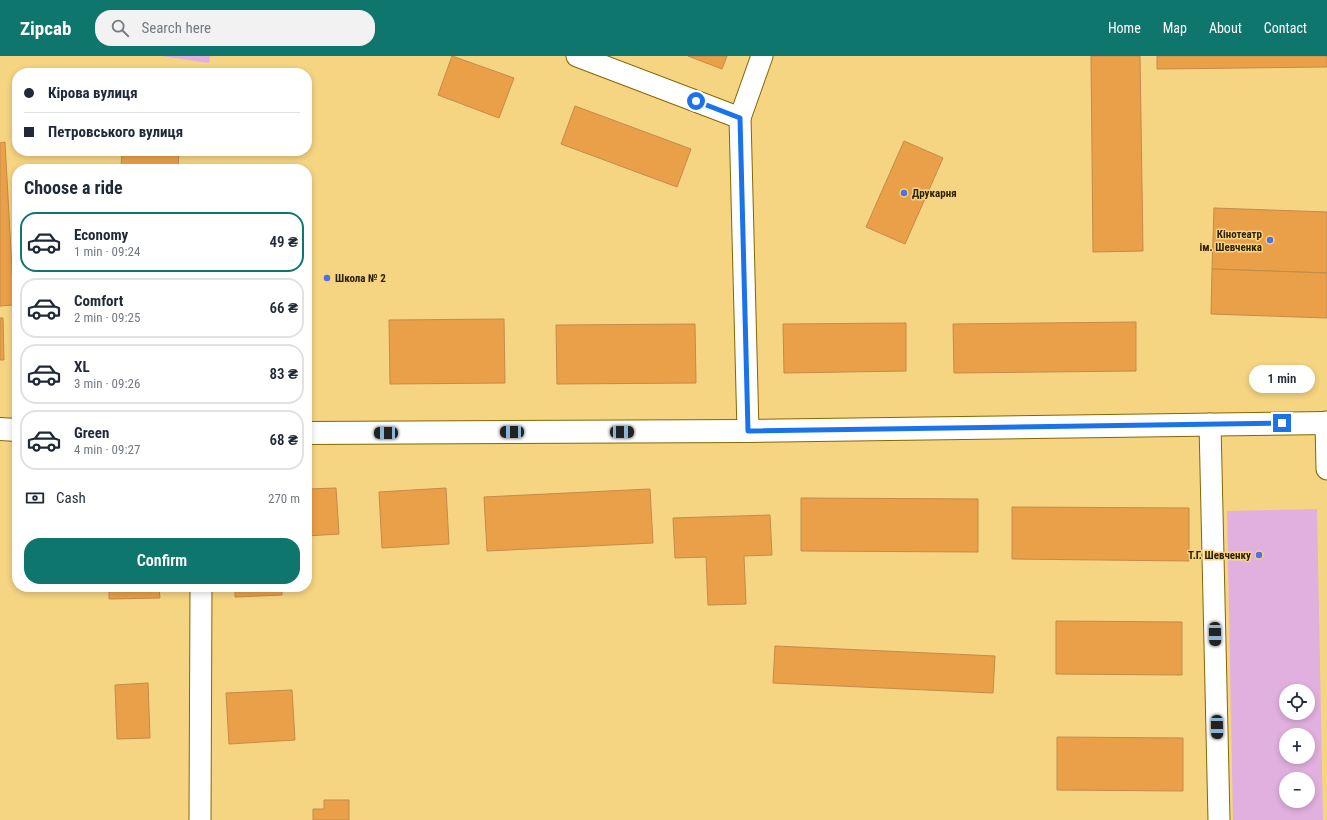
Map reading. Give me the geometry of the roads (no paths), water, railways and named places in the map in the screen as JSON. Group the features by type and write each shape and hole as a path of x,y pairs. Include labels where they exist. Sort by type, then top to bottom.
{"main road":[{"path":"312,433 748,431 1326,422"},
{"path":"0,429 12,430"}],"street":[{"path":"577,56 740,118"},
{"path":"748,431 740,118 762,56"},
{"path":"1326,422 1327,469"},
{"path":"1210,424 1219,820"},
{"path":"200,820 201,592"}],"place":[{"name":"Друкарня","path":"904,193"},
{"name":"Кінотеатр ім. Шевченка","path":"1270,240"},
{"name":"Школа № 2","path":"327,278"},
{"name":"Т.Г. Шевченку","path":"1259,555"}]}
